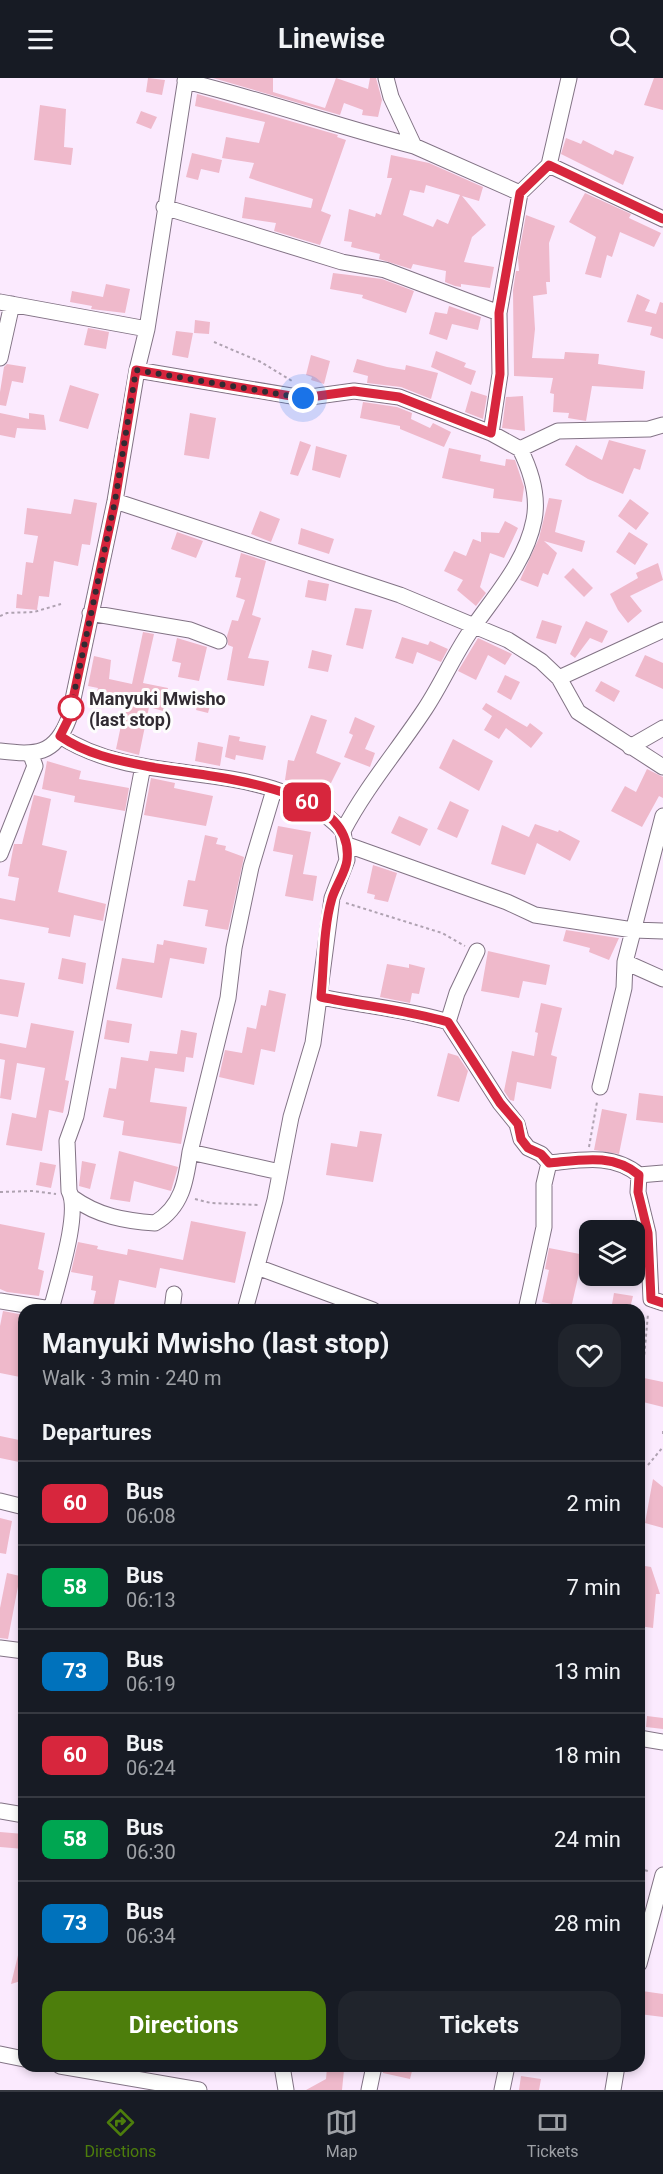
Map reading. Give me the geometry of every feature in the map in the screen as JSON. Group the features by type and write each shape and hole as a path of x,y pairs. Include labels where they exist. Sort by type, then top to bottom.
{"street":[{"path":"386,78 391,97 414,146"},
{"path":"491,433 500,374 499,313 520,193 549,165 569,78"},
{"path":"0,751 31,754 48,749 60,736 69,718 115,501 136,370 147,329 164,207 186,80 266,101 346,128 414,146 520,193"},
{"path":"549,165 663,219"},
{"path":"164,207 342,261 385,270 499,313"},
{"path":"0,358 6,303 147,329"},
{"path":"136,370 303,398 354,391 399,397 491,433 520,449 536,493 533,525 528,541 500,593 474,625 430,701 372,782 344,837 347,860 332,898 321,997 313,1043 291,1117 275,1200 247,1304"},
{"path":"520,449 558,431 649,429 663,425"},
{"path":"115,501 400,595 474,625 527,651 559,678 578,712 663,767"},
{"path":"90,613 190,630 219,641"},
{"path":"559,678 663,630"},
{"path":"630,747 663,728"},
{"path":"60,736 90,753 143,766 223,778 297,796 310,804 344,837 535,915 633,930 663,931"},
{"path":"0,854 35,766 31,754"},
{"path":"143,766 78,1105 67,1141 69,1191 73,1198 88,1209 123,1221 155,1223 177,1205 180,1197 228,998 234,948 251,867 274,790"},
{"path":"600,1087 624,988 625,962 663,816"},
{"path":"448,1022 457,993 477,951"},
{"path":"625,962 663,979"},
{"path":"321,997 379,1009 423,1014 448,1022 494,1094 518,1124 521,1139 528,1148 541,1154 549,1163"},
{"path":"190,1152 280,1172"},
{"path":"549,1163 598,1159 626,1164 639,1175 663,1173"},
{"path":"527,1304 544,1227 544,1184 549,1163"},
{"path":"639,1175 638,1192 648,1233 657,1301"},
{"path":"52,1304 72,1218 73,1198"},
{"path":"257,1267 357,1304"},
{"path":"173,1304 174,1294"},
{"path":"0,1301 19,1304"},
{"path":"0,1501 18,1506"},
{"path":"0,1648 18,1650"},
{"path":"645,1739 663,1742"},
{"path":"0,1811 18,1814"},
{"path":"645,1942 663,1875"},
{"path":"0,2054 18,2058"},
{"path":"114,2072 200,2090"},
{"path":"283,2072 286,2090"},
{"path":"369,2090 373,2072"},
{"path":"502,2090 506,2072"},
{"path":"613,2090 616,2072"}],"path":[{"path":"214,342 290,378 303,398"},
{"path":"0,616 7,613 34,612 62,604"},
{"path":"332,898 442,933 477,951"},
{"path":"587,1160 600,1087"},
{"path":"0,1192 42,1192 73,1198"},
{"path":"180,1197 225,1204 260,1205 275,1200"},
{"path":"645,1354 657,1301"},
{"path":"663,1431 663,1437"},
{"path":"648,1465 663,1447"}],"building":[{"path":"148,78 165,80 162,95 146,92"},
{"path":"213,78 273,78 273,92 325,108 336,78 368,89 370,78 376,78 382,100 378,117 362,115 363,110 344,103 340,115"},
{"path":"654,78 663,78 663,110 644,105"},
{"path":"197,94 338,135 337,137 346,140 321,211 331,215 320,245 274,231 276,223 242,218 245,197 311,208 313,199 249,178 254,163 222,158 226,137 259,143 265,122 195,106"},
{"path":"40,105 66,109 64,147 73,148 71,165 34,160"},
{"path":"141,111 157,117 151,129 136,123"},
{"path":"566,138 581,144 583,140 613,155 615,150 634,157 623,185 561,154"},
{"path":"192,153 222,160 219,173 201,169 198,180 186,177"},
{"path":"391,155 429,163 483,187 479,201 462,196 486,225 472,237 464,262 494,267 490,288 461,284 461,287 455,286 445,282 446,271 413,264 411,269 379,259 380,254 351,247 352,242 344,241 349,209 375,217 376,213 381,215 392,178 387,178","holes":["426,185 460,195 448,224 437,219 433,227 403,215 410,190 424,193"]},
{"path":"585,193 631,214 629,218 661,233 654,247 620,232 612,257 607,255 601,278 585,274 596,237 569,222"},
{"path":"526,215 555,226 549,243 550,282 546,282 547,294 533,296 535,329 532,358 564,359 565,352 599,354 598,364 645,371 643,389 592,386 586,421 568,418 569,413 553,412 554,394 550,393 553,378 514,376 513,290 516,271 519,271 518,258"},
{"path":"333,273 382,279 414,291 406,313 362,298 363,295 330,289"},
{"path":"106,284 130,289 125,313 91,309 92,306 70,302 72,291 103,297"},
{"path":"637,294 650,300 645,311 656,314 660,302 663,303 663,339 650,335 652,327 627,322"},
{"path":"449,306 481,317 478,330 452,324 447,340 429,334 435,312 447,314"},
{"path":"195,320 210,322 209,334 194,333"},
{"path":"88,328 109,332 106,349 84,345"},
{"path":"176,331 193,333 188,358 172,355"},
{"path":"436,351 466,363 464,367 476,371 471,385 431,367"},
{"path":"311,355 330,361 324,384 311,380 312,377 306,375"},
{"path":"357,359 387,367 405,370 406,365 438,373 431,399 401,387 367,383 368,376 353,372"},
{"path":"7,364 26,367 23,383 12,381 6,406 0,405 0,392 4,367"},
{"path":"70,385 99,394 88,429 59,421"},
{"path":"471,391 487,396 483,419 465,412"},
{"path":"523,396 525,431 502,428 506,397"},
{"path":"363,402 397,407 412,413 411,419 430,428 433,423 451,432 444,447 400,429 400,426 360,418"},
{"path":"0,413 29,419 29,413 44,415 46,430 17,428 15,438 0,435"},
{"path":"190,413 216,418 209,459 184,455"},
{"path":"609,440 646,450 640,470 634,468 623,494 588,479 565,465 576,445 602,460"},
{"path":"300,441 311,445 298,476 290,474"},
{"path":"316,446 347,455 340,478 312,470"},
{"path":"449,448 481,455 480,461 505,466 506,459 515,460 524,487 522,502 493,498 494,489 442,478"},
{"path":"549,498 562,500 555,532 585,541 582,552 544,541 557,553 548,575 543,573 538,587 520,580 539,538"},
{"path":"74,499 97,503 90,545 82,544 78,566 54,561 49,597 39,596 37,610 16,608 17,594 22,595 26,562 33,563 38,536 24,534 27,508 71,514"},
{"path":"630,499 649,513 636,530 618,516"},
{"path":"260,511 280,519 271,542 251,534"},
{"path":"505,521 518,528 504,558 490,553 480,587 486,593 476,606 457,590 463,580 444,571 454,551 466,556 473,539 481,542 481,532 499,533"},
{"path":"301,528 334,539 329,554 298,544"},
{"path":"177,532 203,541 196,558 171,549"},
{"path":"629,532 648,544 635,565 616,552"},
{"path":"241,553 266,561 252,615 261,618 248,658 269,661 264,686 227,680 233,647 228,645 227,636 232,620 238,621 245,600 236,597 241,578 235,577"},
{"path":"658,563 663,580 630,596 642,611 628,623 610,594 638,578 636,573"},
{"path":"573,568 593,588 584,597 564,577"},
{"path":"308,580 329,584 326,601 305,597"},
{"path":"355,608 372,610 363,649 346,645"},
{"path":"542,620 562,626 556,644 536,638"},
{"path":"586,621 608,631 602,643 590,638 575,658 570,654"},
{"path":"143,632 154,634 143,683 168,688 163,711 149,707 139,755 116,749 126,702 96,695 98,688 88,686 94,656 111,660 109,679 132,684"},
{"path":"402,637 428,645 430,641 448,649 441,662 417,652 413,664 395,658"},
{"path":"177,638 207,647 199,681 178,677 181,663 172,661"},
{"path":"478,638 512,654 505,665 488,655 476,680 458,671"},
{"path":"312,650 332,655 328,672 308,668"},
{"path":"645,655 663,663 663,689 635,676"},
{"path":"505,675 520,682 511,700 497,692"},
{"path":"601,681 620,691 614,702 595,691"},
{"path":"200,695 212,698 208,713 196,710"},
{"path":"486,703 527,727 530,723 543,733 531,748 506,728 499,739 484,730 492,716 482,709"},
{"path":"311,715 327,720 316,753 341,763 322,801 307,793 311,784 285,780 288,760 294,761"},
{"path":"355,717 375,726 365,749 375,753 370,767 344,757 353,735 349,733"},
{"path":"229,735 240,737 239,741 266,746 263,760 236,755 235,760 225,757"},
{"path":"453,739 493,761 479,791 439,768"},
{"path":"198,742 223,747 220,766 195,761"},
{"path":"47,761 81,771 79,779 129,788 125,811 74,802 75,796 42,789"},
{"path":"647,769 663,777 663,798 659,796 642,827 611,811 625,786 636,792"},
{"path":"151,778 175,783 174,788 213,796 206,826 144,815"},
{"path":"34,795 51,799 42,845 67,851 58,892 106,904 103,921 74,915 70,937 48,933 49,928 0,919 0,898 15,901 19,878 8,876 14,844 22,844"},
{"path":"450,801 469,810 457,838 437,829"},
{"path":"399,816 428,829 420,846 391,833"},
{"path":"535,824 558,832 559,830 580,841 570,861 537,843 525,875 491,864 502,825 529,837"},
{"path":"278,826 311,832 303,874 317,876 313,901 285,896 293,855 273,851"},
{"path":"205,835 218,838 216,844 226,846 225,850 244,857 228,930 205,926 208,910 183,906 188,880 195,881"},
{"path":"373,865 397,873 388,902 374,899 375,895 367,893"},
{"path":"566,930 619,938 609,960 589,952 590,948 563,941"},
{"path":"164,940 207,948 204,964 170,958 162,998 116,989 122,958 154,963 157,944 163,945"},
{"path":"488,951 550,965 546,985 523,981 519,998 481,991"},
{"path":"62,958 86,963 83,984 58,979"},
{"path":"387,964 409,968 409,964 425,968 419,994 412,993 410,1003 380,997"},
{"path":"0,979 25,983 18,1017 0,1014"},
{"path":"269,990 286,994 275,1052 261,1049 254,1085 219,1077 225,1050 242,1053 247,1027 256,1029 261,1005 266,1006"},
{"path":"541,1003 562,1008 551,1055 557,1057 551,1089 517,1082 514,1101 510,1100 504,1091 512,1051 534,1056 538,1033 535,1032"},
{"path":"107,1020 132,1024 129,1043 104,1039"},
{"path":"31,1023 74,1031 65,1080 69,1081 63,1113 49,1110 42,1151 6,1145 12,1113 36,1118 45,1068 17,1063 11,1100 0,1098 5,1060 0,1059 0,1043 26,1048"},
{"path":"181,1030 197,1033 193,1058 186,1057 184,1072 155,1068 150,1102 187,1107 181,1144 122,1135 124,1121 103,1117 109,1088 116,1089 121,1057 148,1061 150,1051 177,1054"},
{"path":"448,1053 458,1056 468,1071 459,1102 437,1096"},
{"path":"639,1093 663,1096 663,1123 636,1120"},
{"path":"602,1109 627,1114 619,1154 594,1150"},
{"path":"360,1131 382,1134 373,1182 326,1175 331,1143 357,1147"},
{"path":"119,1151 178,1167 171,1191 134,1181 130,1202 110,1199"},
{"path":"82,1161 96,1164 90,1189 79,1186"},
{"path":"40,1162 56,1165 51,1188 36,1185"},
{"path":"191,1221 246,1232 235,1283 160,1268 156,1288 119,1280 114,1304 93,1304 96,1291 91,1290 93,1276 71,1272 78,1242 98,1246 97,1249 127,1255 128,1249 183,1260"},
{"path":"0,1224 45,1233 38,1269 44,1271 39,1296 0,1289"},
{"path":"549,1248 579,1254 579,1273 572,1304 542,1302 549,1270 545,1269"},
{"path":"614,1293 633,1296 631,1304 612,1304"},
{"path":"3,1311 18,1314 18,1377 0,1373 0,1326"},
{"path":"645,1378 663,1382 663,1407 645,1402"},
{"path":"0,1436 18,1440 18,1462 0,1458"},
{"path":"653,1479 663,1487 663,1528 645,1523"},
{"path":"0,1518 12,1521 6,1554 0,1553"},
{"path":"645,1566 651,1567 660,1594 656,1594 653,1628 645,1627"},
{"path":"7,1573 18,1576 8,1639 0,1638 0,1608"},
{"path":"647,1716 663,1718 663,1729 646,1727"},
{"path":"0,1832 18,1834 18,1848 0,1847"},
{"path":"18,1955 18,1982 11,1984"},
{"path":"645,1991 663,1994 663,2017 645,2015"},
{"path":"327,2072 344,2072 342,2090 306,2090 326,2079"},
{"path":"383,2072 412,2072 410,2079"},
{"path":"521,2076 541,2079 539,2090 519,2090"}],"bus line":[{"name":"60","path":"663,219 549,165 520,193 499,313 500,374 491,433 399,397 354,391 303,398 136,370 115,501 69,718 60,736 90,753 105,757 143,766 223,778 297,796 337,824 343,831 347,860 332,898 321,997 379,1009 423,1014 448,1022 500,1103 518,1124 521,1139 528,1148 541,1154 549,1163 598,1159 626,1164 639,1175 638,1192 648,1233 651,1299 663,1303"}],"place":[{"name":"Manyuki Mwisho (last stop)","path":"71,708"}],"route":[{"path":"71,708 115,501 136,370 303,398"}]}
